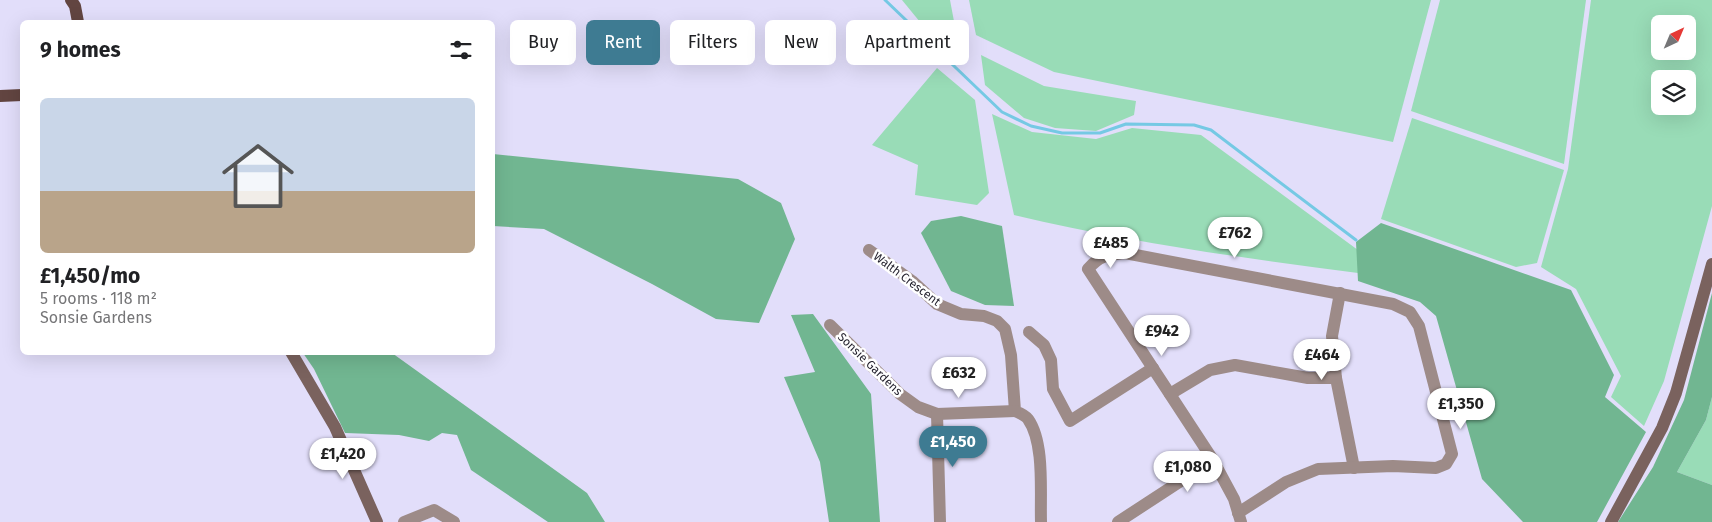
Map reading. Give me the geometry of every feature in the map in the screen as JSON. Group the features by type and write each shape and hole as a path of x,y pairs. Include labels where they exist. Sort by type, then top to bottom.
{"main road":[{"path":"71,0 75,6 78,20"},
{"path":"0,96 20,95"},
{"path":"1611,522 1662,428 1672,402 1712,264"},
{"path":"294,355 334,427 377,522"}],"street":[{"name":"Walth Crescent","path":"869,250 912,281 937,304 961,314 984,316 997,321 1005,329 1012,355 1015,410"},
{"path":"1125,253 1340,293 1393,304 1410,312 1420,326 1452,454 1446,464 1436,468 1393,466 1318,469 1286,482 1240,518 1234,499 1213,460 1088,268 1096,260 1104,256 1125,253"},
{"path":"1340,293 1332,336 1336,378 1354,468"},
{"name":"Sonsie Gardens","path":"830,325 900,394 918,407 938,414 1015,410"},
{"path":"1030,332 1044,345 1051,360 1053,389 1070,422 1153,368"},
{"path":"1170,394 1210,370 1235,365 1308,378 1336,378"},
{"path":"1015,410 1027,417 1034,430 1039,456 1041,522"},
{"path":"938,414 940,522"},
{"path":"1118,522 1213,460"},
{"path":"404,522 434,510 454,522"}],"green space":[{"path":"902,0 950,0 954,20 918,20"},
{"path":"969,0 1431,0 1393,142 1054,72 976,35"},
{"path":"1440,0 1586,0 1564,164 1411,111"},
{"path":"1591,0 1712,0 1712,206 1664,381 1644,426 1611,397 1621,376 1576,289 1541,267 1568,169"},
{"path":"981,55 1044,86 1136,101 1134,115 1096,131 1055,128 1024,118 985,85"},
{"path":"937,68 975,100 989,193 977,205 915,195 918,165 872,145"},
{"path":"992,114 1032,132 1096,139 1132,128 1201,135 1362,253 1358,273 1142,241 1014,215"},
{"path":"1412,118 1564,170 1537,263 1516,267 1381,219"},
{"path":"495,154 738,179 781,203 795,239 759,323 716,319 544,229 495,226"},
{"path":"961,216 1002,226 1014,306 985,305 951,291 921,233 931,221"},
{"path":"1381,223 1571,290 1614,375 1605,397 1646,432 1597,522 1523,522 1482,479 1436,316 1420,302 1358,281 1356,242"},
{"path":"1712,293 1712,397 1706,420 1677,472 1712,485 1712,522 1618,522 1653,467 1684,400"},
{"path":"813,314 871,394 880,522 829,522 820,462 784,377 815,372 791,315"},
{"path":"304,355 395,355 587,493 605,522 548,522 471,470 457,435 442,433 429,441 399,435 345,433 314,369"},
{"path":"1712,397 1712,485 1677,472 1706,420"}],"waterway":[{"path":"885,0 1002,112 1031,126 1062,133 1100,133 1126,124 1194,125 1211,130 1356,240"}]}
